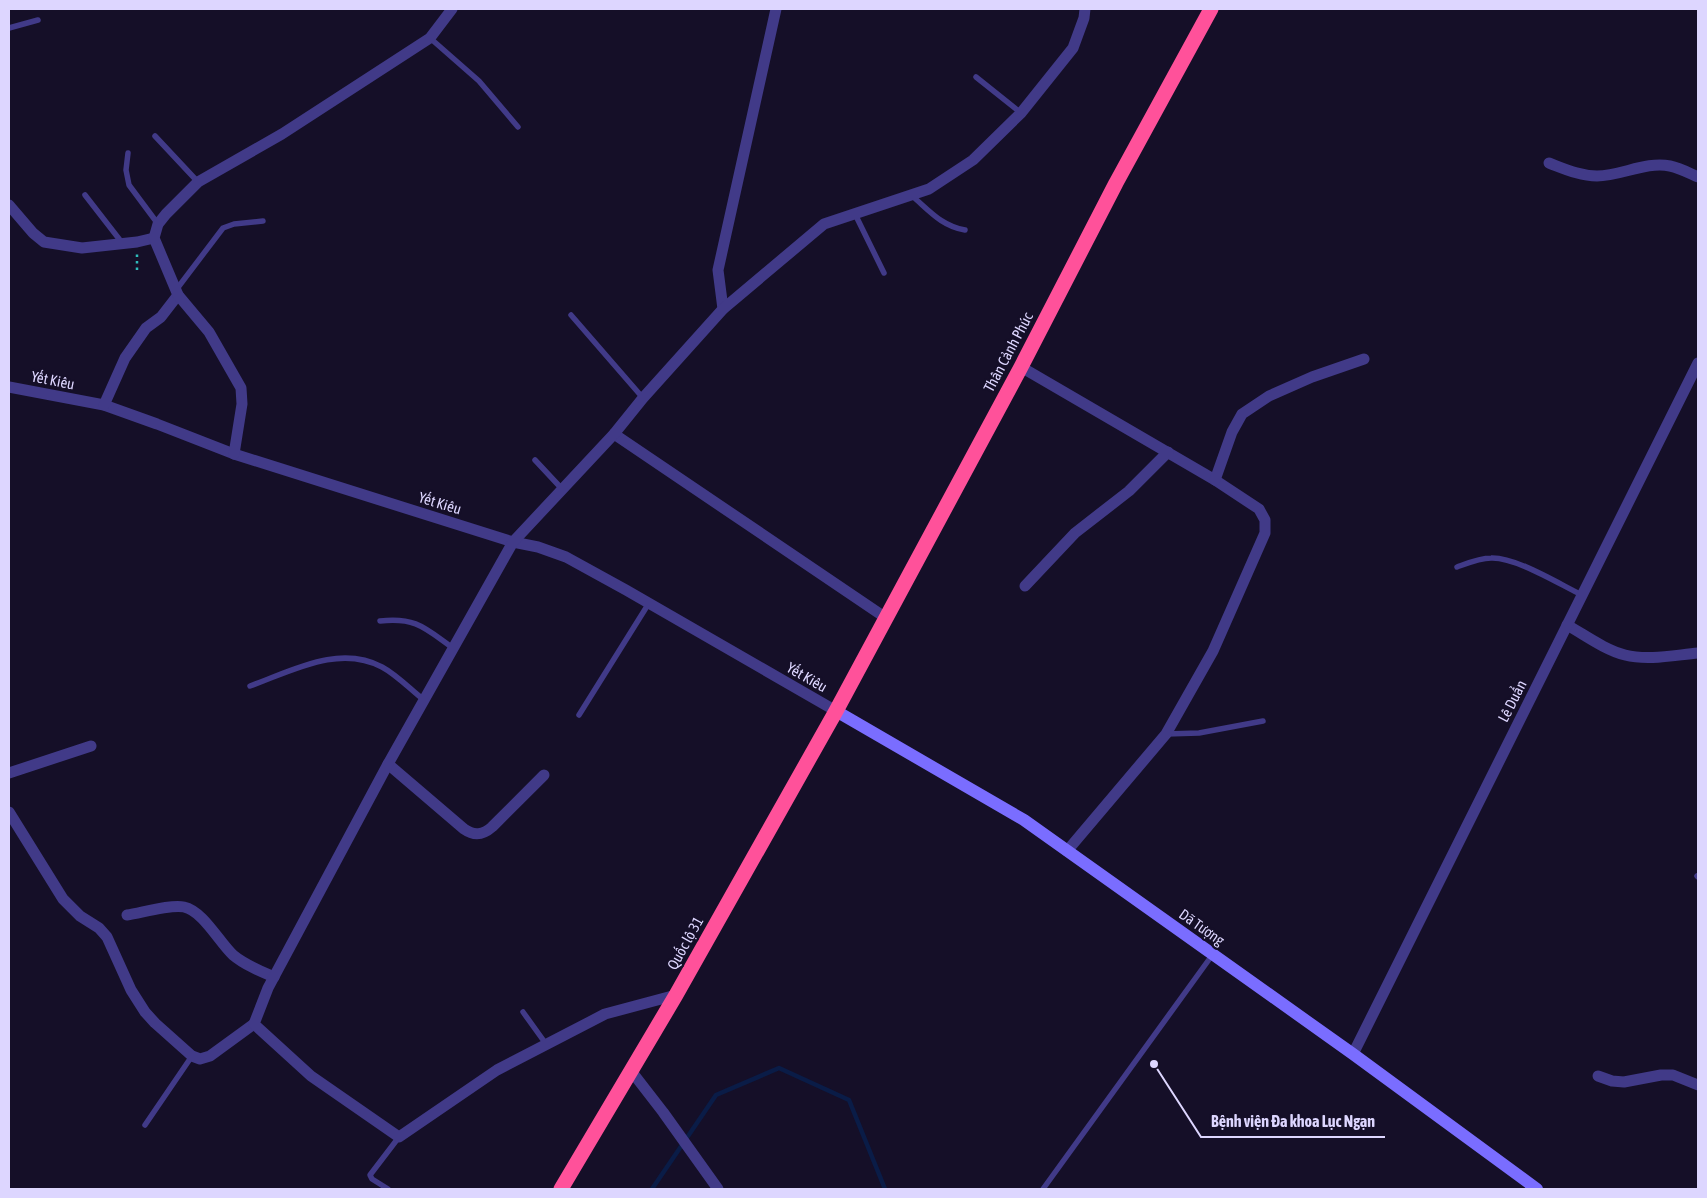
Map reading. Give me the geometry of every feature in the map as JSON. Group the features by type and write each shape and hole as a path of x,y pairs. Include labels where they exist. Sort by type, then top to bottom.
{"highway":[{"name":"Thân Cảnh Phúc","path":"836,711 1021,367 1116,183 1211,9"},
{"name":"Quốc lộ 31","path":"561,1189 632,1072 836,711"}],"street":[{"path":"234,454 242,404 241,388 209,332 177,292 154,238 158,224 198,182 282,134 430,38 452,9"},
{"path":"723,309 718,270 776,9"},
{"path":"9,812 63,900 80,916 95,924 107,937 131,990 145,1012 154,1023 192,1056 200,1059 210,1056 254,1024 274,977 388,764 513,542 614,434 643,398 723,309 824,224 929,189 974,160 1021,113 1073,48 1084,18 1085,9"},
{"path":"1549,163 1576,173 1598,176 1647,166 1668,165 1698,177"},
{"path":"11,212 44,242 82,248 123,244 154,238"},
{"path":"104,405 125,358 146,328 161,317 177,292"},
{"path":"1215,480 1232,432 1242,414 1269,396 1312,377 1364,359"},
{"name":"Lê Duẩn","path":"1353,1054 1698,363"},
{"path":"1021,367 1215,480 1259,509 1265,520 1265,533 1214,651 1166,734 1067,851"},
{"name":"Yết Kiêu","path":"9,387 104,405 234,454 566,557 836,711"},
{"path":"614,434 886,618"},
{"path":"1025,586 1075,533 1129,491 1168,452"},
{"path":"1567,625 1615,652 1626,656 1645,658 1698,653"},
{"name":"Dã Tượng","path":"836,711 1024,820 1353,1054 1529,1187"},
{"path":"9,773 90,746"},
{"path":"388,764 464,829 474,834 486,832 492,827 544,775"},
{"path":"127,915 177,906 190,909 199,916 233,955 249,966 274,977"},
{"path":"254,1024 312,1076 399,1137 497,1070 546,1044 605,1014 676,995"},
{"path":"632,1072 718,1189"},
{"path":"1598,1076 1612,1081 1624,1082 1661,1075 1672,1075 1698,1085"}],"lane":[{"path":"9,28 38,20"},
{"path":"430,38 480,81 518,127"},
{"path":"976,77 1021,113"},
{"path":"155,136 198,182"},
{"path":"128,153 126,170 129,185 158,224"},
{"path":"84,195 123,244"},
{"path":"911,195 944,223 952,228 965,230"},
{"path":"855,214 884,273"},
{"path":"177,292 222,228 234,224 263,221"},
{"path":"571,315 643,398"},
{"path":"534,460 563,490"},
{"path":"1457,567 1478,560 1492,558 1505,560 1518,564 1582,595"},
{"path":"579,715 649,603"},
{"path":"380,621 396,620 416,623 453,648"},
{"path":"250,686 321,660 353,658 367,661 383,668 424,700"},
{"path":"1166,734 1199,733 1263,722"},
{"path":"1043,1189 1213,954"},
{"path":"523,1012 546,1044"},
{"path":"145,1125 192,1056"},
{"path":"388,1189 372,1179 370,1175 399,1137"}],"path":[{"path":"137,242 137,270"}],"waterway":[{"path":"652,1189 716,1095 779,1068 849,1100 885,1189"}],"place":[{"name":"Bệnh viện Đa khoa Lục Ngạn","path":"1154,1064"}]}
